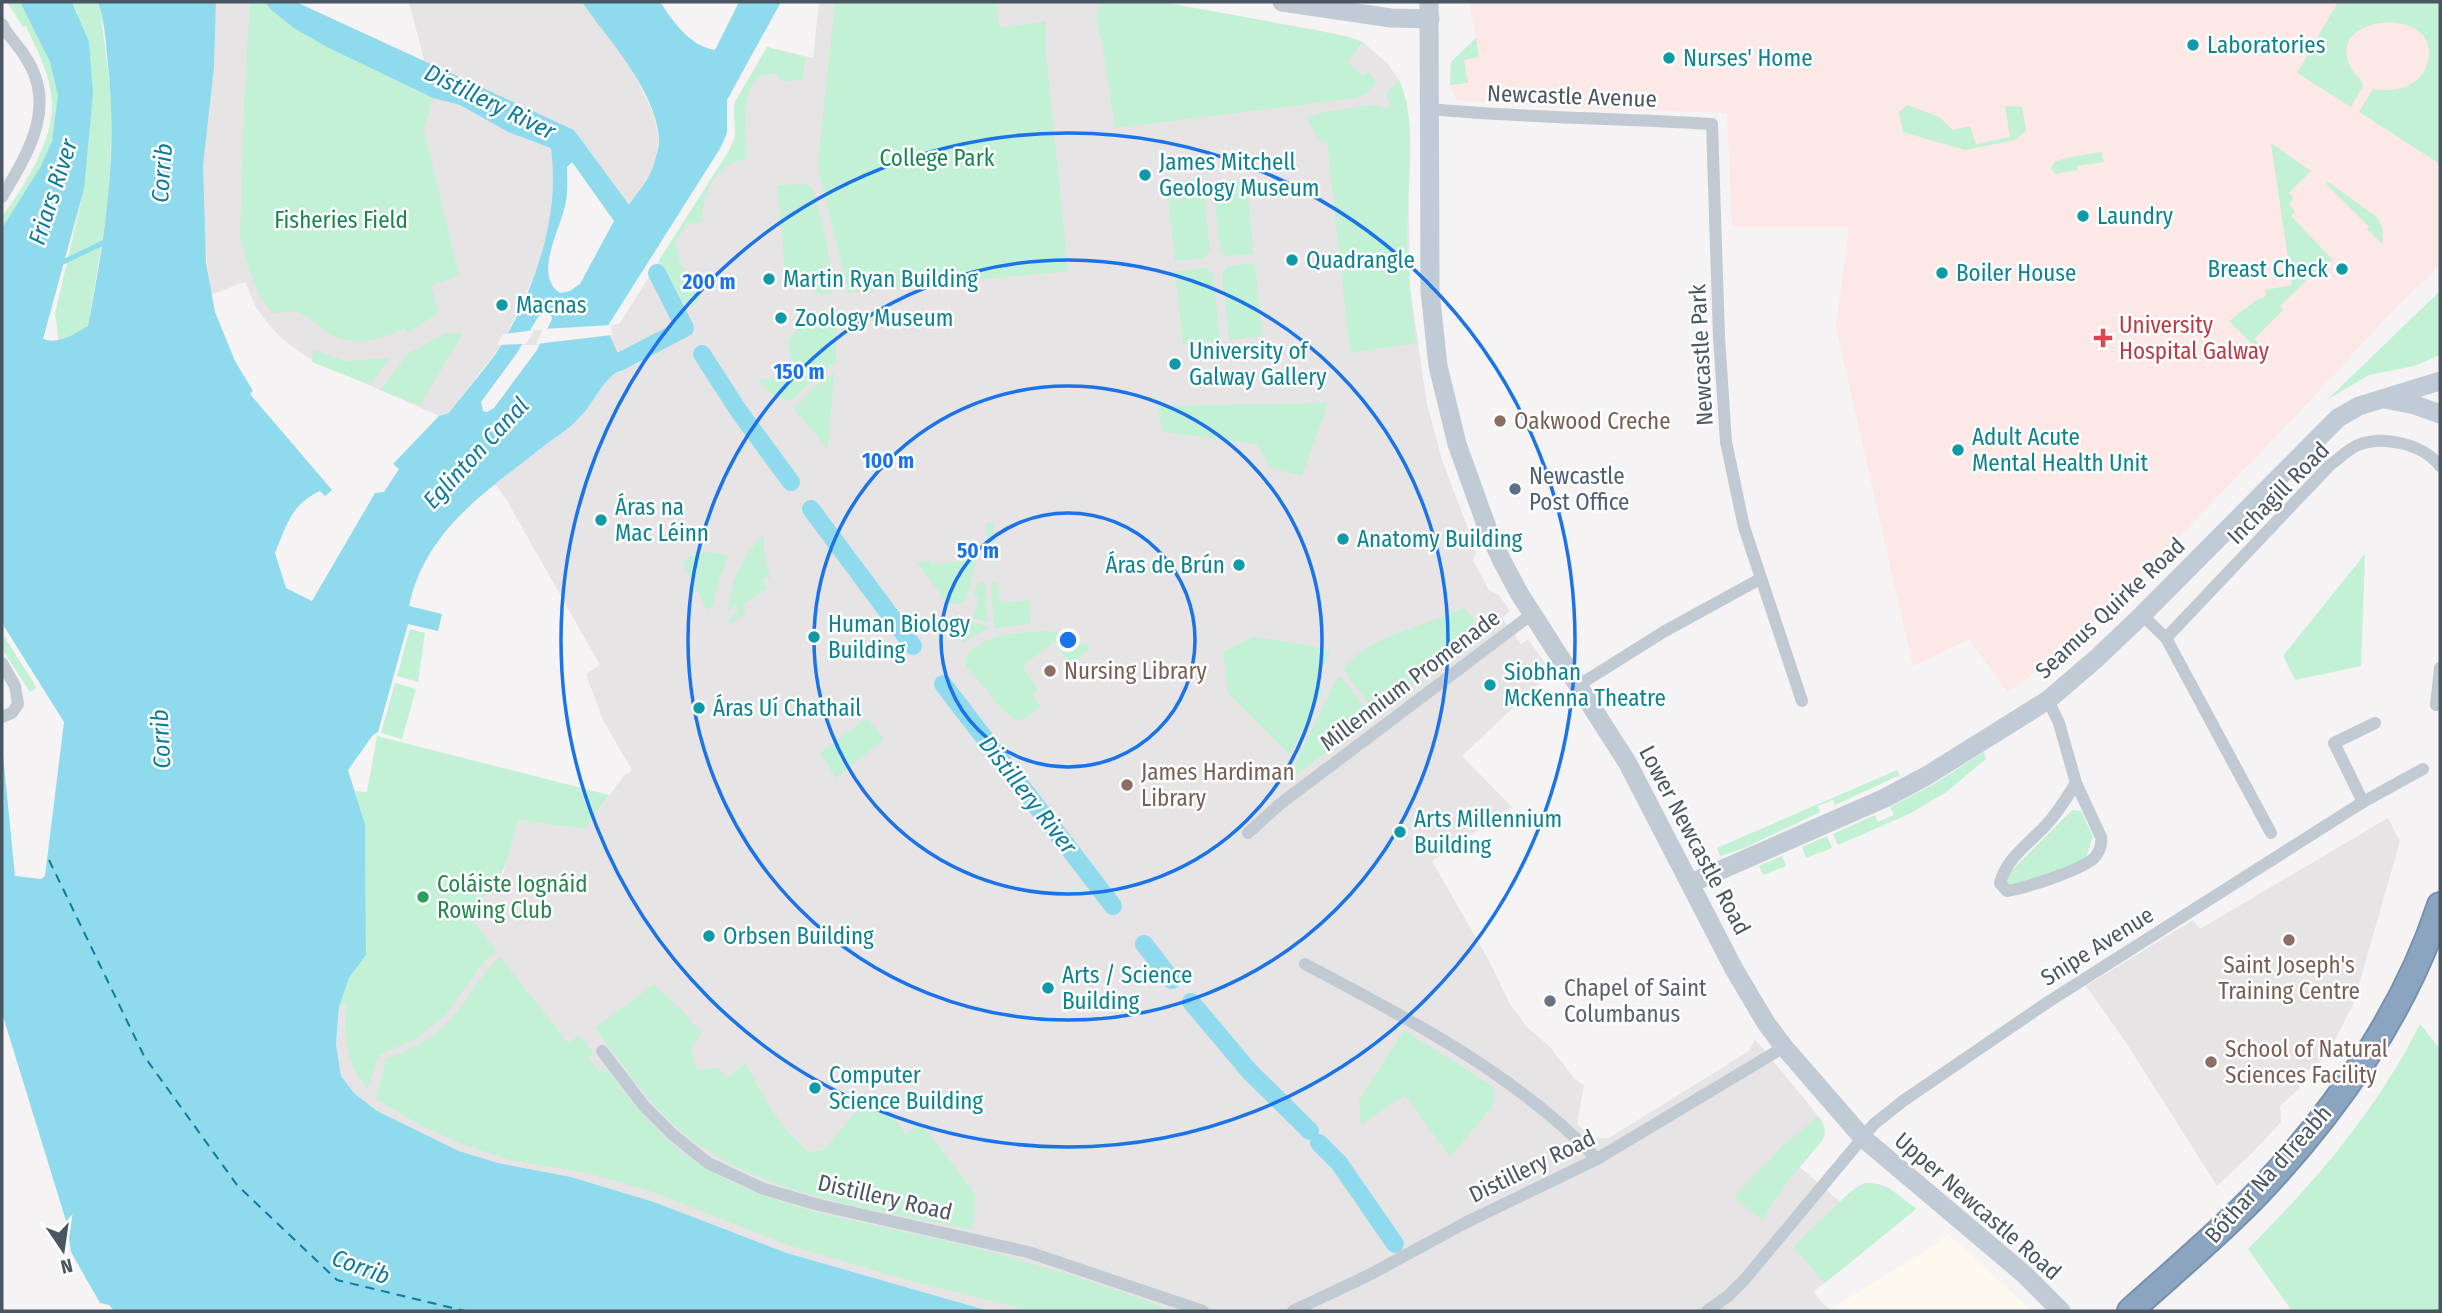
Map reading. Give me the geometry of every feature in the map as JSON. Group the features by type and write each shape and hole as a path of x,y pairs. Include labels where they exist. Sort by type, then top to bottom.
{"highway":[{"name":"Bóthar Na dTreabh","path":"2130,1311 2258,1193 2318,1124 2355,1073 2406,988 2440,905"}],"main road":[{"path":"1282,2 1381,16 1429,10"},
{"name":"Lower Newcastle Road","path":"1429,10 1430,291 1440,378 1457,444 1489,533 1532,614 1640,784 1734,968 1766,1023 1863,1138"},
{"name":"Seamus Quirke Road","path":"1691,884 1885,798 1928,775 2048,700 2143,615 2337,418 2359,405 2440,381"},
{"path":"2380,399 2415,405 2440,414"},
{"name":"Upper Newcastle Road","path":"1863,1138 2007,1259 2061,1311"}],"street":[{"path":"2,24 6,44 24,55 33,71 39,116 34,139 2,197"},
{"name":"Newcastle Avenue","path":"1430,110 1520,117 1712,124"},
{"name":"Newcastle Park","path":"1712,124 1719,337 1726,442 1739,507 1760,579 1802,701"},
{"name":"Inchagill Road","path":"2166,638 2330,465 2355,446 2377,440 2421,449 2440,466"},
{"path":"1579,685 1665,631 1760,579"},
{"name":"Millennium Promenade","path":"1248,833 1280,804 1532,614"},
{"path":"2143,615 2166,638 2271,833"},
{"path":"2,663 18,696 16,708 2,718"},
{"path":"2436,705 2440,668"},
{"path":"2048,700 2059,723 2076,783 2101,837 2101,846 2098,854 2082,866 2007,891 2000,883 2003,872 2014,856 2058,811 2076,783"},
{"path":"2362,802 2334,744 2375,723"},
{"name":"Snipe Avenue","path":"1707,1311 1745,1279 1874,1124 1903,1101 2048,1002 2362,802 2423,769"},
{"path":"1305,964 1394,1012 1511,1083 1574,1135 1597,1159"},
{"name":"Distillery Road","path":"1293,1311 1319,1306 1369,1275 1465,1223 1597,1159 1784,1047"},
{"name":"Distillery Road","path":"602,1051 644,1105 672,1134 708,1163 764,1189 819,1205 1028,1252 1203,1311"}],"shaded area":[{"path":"218,2 265,2 271,10 432,90 409,2 582,2 620,50 654,115 659,139 654,167 629,206 574,130 452,76 460,105 508,132 551,148 554,171 550,219 539,265 508,332 619,324 728,153 736,133 735,102 767,47 813,58 819,2 1162,2 1316,30 1363,42 1388,64 1399,80 1407,104 1410,288 1427,404 1442,460 1474,544 1476,551 1473,560 1489,590 1499,595 1510,611 1502,618 1521,644 1528,639 1551,672 1462,756 1512,807 1432,861 1488,959 1510,1004 1526,1026 1549,1046 1575,1079 1584,1085 1577,1124 1594,1138 1609,1138 1749,1051 1755,1039 1823,1122 1825,1136 1800,1167 1840,1202 1865,1183 1879,1184 1888,1187 1916,1209 1813,1292 1830,1311 989,1311 787,1253 654,1202 571,1177 498,1163 459,1151 377,1111 354,1093 341,1076 336,1044 339,1007 364,992 503,874 518,820 585,829 623,777 632,770 603,720 586,674 600,665 495,484 579,419 608,377 624,367 610,336 535,345 501,345 449,413 439,416 308,358 270,326 255,306 245,282 210,295 203,216 203,166"},
{"name":"University Hospital Galway","path":"1469,2 2440,2 2440,265 2393,310 2145,572 2042,667 2008,692 1969,639 1913,666 1836,327 1849,227 1732,227 1727,113 1547,107 1457,100 1450,85 1451,62 1476,38"},
{"path":"2388,818 2400,841 2353,1005 2326,1057 2295,1080 2300,1088 2280,1106 2281,1122 2217,1186 2127,1044 2086,986 2193,920 2200,929"},
{"path":"1948,1234 2032,1311 1829,1310 1934,1245"}],"green space":[{"path":"7,2 20,2 49,60 59,100 57,119 45,159 25,196 2,228 2,217 28,178 48,133 52,103 49,83 39,54 26,26 23,27"},
{"path":"72,2 98,2 100,7 112,103 109,199 88,326 59,342 55,314 84,189 78,13"},
{"name":"Fisheries Field","path":"250,2 265,2 271,10 327,47 433,98 424,129 459,276 431,285 438,313 408,333 404,328 374,340 343,339 333,336 300,313 274,313 261,298 240,234"},
{"name":"College Park","path":"835,2 996,2 1000,28 1046,21 1046,53 1068,271 849,293 818,161"},
{"path":"1101,2 1162,2 1346,36 1363,42 1347,62 1363,76 1367,72 1376,81 1367,93 1356,98 1115,128 1102,42 1096,21"},
{"path":"2338,2 2440,2 2440,164 2359,112 2373,89 2402,88 2417,80 2423,73 2429,54 2424,37 2411,27 2393,23 2374,24 2357,32 2348,44 2349,62 2364,84 2351,107 2297,73"},
{"path":"1476,38 1479,57 1464,60 1468,83 1450,85 1451,62"},
{"path":"767,47 805,57 803,79 783,81 772,74 761,76 753,83 746,108 747,159 736,161 720,172 708,190 702,222 687,224 675,242 680,264 703,292 695,305 686,307 659,260 734,143 735,102"},
{"path":"1399,80 1409,116 1407,240 1416,343 1350,353 1327,141 1321,142 1307,119 1315,114 1369,105 1386,109 1391,104 1385,95"},
{"path":"1907,105 1939,117 1953,130 1970,126 1976,144 2010,137 2005,106 2022,107 2026,130 2016,140 1965,150 1903,132 1899,112"},
{"path":"2271,143 2311,171 2289,193 2294,198 2289,204 2295,211 2291,216 2333,260 2314,279 2310,277 2280,306 2283,310 2254,339 2264,349 2261,353 2229,321 2266,296 2265,290 2292,285"},
{"path":"2101,152 2104,162 2077,166 2077,170 2056,174 2051,169 2054,162 2065,158"},
{"path":"1246,179 1254,254 1226,256 1220,250 1213,183"},
{"path":"2328,182 2377,217 2382,227 2383,245 2326,184"},
{"path":"805,184 812,187 815,194 827,245 834,293 817,294 785,270 777,185"},
{"path":"1203,185 1210,251 1205,258 1175,261 1167,189"},
{"path":"1255,263 1262,336 1229,340 1222,274 1228,266"},
{"path":"1206,268 1213,274 1220,341 1183,345 1175,271"},
{"path":"2440,291 2440,355 2414,366 2369,375 2327,400"},
{"path":"836,311 836,363 819,374 791,401 773,395 758,380 792,376 788,340 810,313"},
{"path":"446,333 463,333 420,405 380,390 409,353"},
{"path":"313,350 346,361 390,358 370,385 312,362"},
{"path":"834,373 828,449 794,409 821,381"},
{"path":"1328,403 1302,476 1271,468 1257,444 1163,432 1157,406"},
{"path":"993,522 999,561 989,562 986,523"},
{"path":"764,535 764,551 772,585 768,576 763,579 766,589 743,604 746,613 730,624 729,618 739,610 736,605 728,610 735,578 749,552"},
{"path":"975,548 976,563 965,602 949,605 916,562 929,560 930,564 973,560 972,549"},
{"path":"709,552 728,557 709,610 683,564 688,557"},
{"path":"2365,554 2361,666 2295,680 2283,656"},
{"path":"985,582 988,622 973,618 979,597 974,595 977,584"},
{"path":"997,582 1000,603 1029,600 1031,624 994,628 991,583"},
{"path":"1463,608 1473,618 1479,634 1376,713 1343,670 1353,659 1381,640"},
{"path":"966,621 988,628 962,643 961,635"},
{"path":"410,629 425,633 418,682 397,676"},
{"path":"1042,631 1058,632 1083,645 1085,642 1090,649 1071,664 1054,642 1022,666 1038,689 1032,694 1041,706 1025,719 1016,720 1004,711 966,667 966,658 972,650 990,639"},
{"path":"2,633 37,688 30,692 2,649"},
{"path":"1253,637 1330,651 1317,682 1323,691 1290,755 1228,693 1223,652"},
{"path":"1341,677 1372,716 1297,775 1297,760 1337,678"},
{"path":"395,683 416,689 402,739 381,733"},
{"path":"867,718 884,739 836,778 820,753"},
{"path":"377,736 609,795 585,829 518,820 504,867 493,886 476,904 479,909 470,917 496,951 483,963 446,1014 416,1039 379,1055 368,1089 355,1070 348,1049 347,1003 339,1007 349,978 366,955 365,824 355,791 367,792"},
{"path":"1984,752 1986,759 1945,793 1909,814 1838,845 1833,834 1875,815 1878,822 1894,815 1890,807 1934,784"},
{"path":"1897,770 1900,775 1835,805 1833,800 1818,806 1820,812 1742,849 1720,856 1717,848"},
{"path":"2072,810 2081,811 2093,837 2085,860 2011,888 2003,879"},
{"path":"1827,836 1832,848 1806,858 1802,847"},
{"path":"1782,856 1786,866 1763,875 1759,866"},
{"path":"500,957 568,1043 580,1035 594,1054 588,1058 603,1075 602,1064 655,1128 693,1160 722,1177 785,1203 817,1212 977,1249 1058,1271 1163,1307 1163,1311 1033,1311 911,1281 791,1246 650,1191 587,1173 510,1160 460,1143 422,1126 376,1099 386,1059 422,1043 438,1032"},
{"path":"654,984 702,1033 691,1047 696,1070 718,1068 727,1078 746,1063 765,1100 789,1133 809,1152 824,1150 854,1114 878,1096 906,1134 921,1123 976,1195 972,1230 814,1196 739,1168 704,1148 673,1124 652,1102 595,1028"},
{"path":"2420,1024 2440,1049 2440,1311 2292,1311 2248,1249 2321,1171 2365,1115 2385,1086"},
{"path":"1404,1030 1494,1087 1493,1105 1450,1157 1405,1095 1361,1125 1359,1100"},
{"path":"1818,1116 1825,1130 1822,1141 1787,1182 1762,1220 1734,1197 1782,1147"},
{"path":"1865,1183 1886,1188 1916,1209 1825,1283 1794,1247 1849,1193"}],"water":[{"path":"20,2 72,2 89,42 93,93 84,189 43,339 55,341 88,326 100,260 111,164 111,99 105,33 98,2 216,2 214,68 203,166 206,263 215,312 235,361 253,391 250,394 332,490 325,496 320,491 310,496 296,509 275,553 286,588 312,601 375,493 384,492 399,469 393,464 439,416 449,413 502,344 525,298 543,250 552,199 551,148 508,132 460,105 433,98 327,47 294,28 265,2 296,2 574,130 629,205 654,164 659,140 656,119 640,83 582,2 660,2 690,38 697,44 715,50 739,2 781,2 727,100 727,133 721,147 609,324 610,336 624,367 603,385 574,423 501,479 461,514 429,555 417,579 409,606 442,614 438,631 408,624 378,732 348,770 365,824 366,955 349,978 339,1007 336,1044 341,1076 354,1093 377,1111 459,1151 498,1163 571,1177 654,1202 787,1253 989,1311 114,1311 109,1305 100,1303 71,1252 67,1224 2,1013 2,745 15,876 41,879 45,876 64,722 2,623 2,228 40,168 52,141 58,95 50,62","holes":["572,162 614,221 580,284 570,291 560,293 552,285 549,263 566,201 567,167","546,312 552,319 537,350 494,408 483,411 481,402 517,353 538,317"]}],"pier":[{"path":"611,325 612,335 536,344 543,329"},
{"path":"535,330 526,344 497,345 503,334"}],"waterway":[{"path":"61,263 109,240"},
{"name":"Distillery River","path":"599,369 621,361 685,328 657,273"},
{"name":"Distillery River","path":"702,354 738,410 791,482"},
{"name":"Distillery River","path":"811,509 913,646"},
{"name":"Distillery River","path":"943,684 1113,906"},
{"name":"Distillery River","path":"1144,944 1172,980"},
{"name":"Distillery River","path":"1191,1002 1250,1072 1310,1131"},
{"name":"Distillery River","path":"1319,1143 1339,1163 1395,1244"}],"ferry route":[{"path":"49,860 144,1056 237,1185 337,1280 465,1311"}],"place":[{"name":"Laboratories","path":"2193,45"},
{"name":"Nurses' Home","path":"1669,58"},
{"name":"James Mitchell Geology Museum","path":"1145,175"},
{"name":"Laundry","path":"2083,216"},
{"name":"Quadrangle","path":"1292,260"},
{"name":"Breast Check","path":"2342,269"},
{"name":"Boiler House","path":"1942,273"},
{"name":"Martin Ryan Building","path":"769,279"},
{"name":"Macnas","path":"502,305"},
{"name":"Zoology Museum","path":"781,318"},
{"name":"University Hospital Galway","path":"2103,338"},
{"name":"University of Galway Gallery","path":"1175,364"},
{"name":"Oakwood Creche","path":"1500,421"},
{"name":"Adult Acute Mental Health Unit","path":"1958,450"},
{"name":"Newcastle Post Office","path":"1515,489"},
{"name":"Áras na Mac Léinn","path":"601,520"},
{"name":"Anatomy Building","path":"1343,539"},
{"name":"Áras de Brún","path":"1239,565"},
{"name":"Human Biology Building","path":"814,637"},
{"name":"Nursing Library","path":"1050,671"},
{"name":"Siobhan McKenna Theatre","path":"1490,685"},
{"name":"Áras Uí Chathail","path":"699,708"},
{"name":"James Hardiman Library","path":"1127,785"},
{"name":"Arts Millennium Building","path":"1400,832"},
{"name":"Coláiste Iognáid Rowing Club","path":"423,897"},
{"name":"Orbsen Building","path":"709,936"},
{"name":"Saint Joseph's Training Centre","path":"2289,940"},
{"name":"Arts / Science Building","path":"1048,988"},
{"name":"Chapel of Saint Columbanus","path":"1550,1001"},
{"name":"School of Natural Sciences Facility","path":"2211,1062"},
{"name":"Computer Science Building","path":"815,1088"}],"water label":[{"name":"Corrib","path":"162,173"},
{"name":"Friars River","path":"53,192"},
{"name":"Eglinton Canal","path":"476,453"},
{"name":"Corrib","path":"161,739"},
{"name":"Corrib","path":"361,1267"}]}
